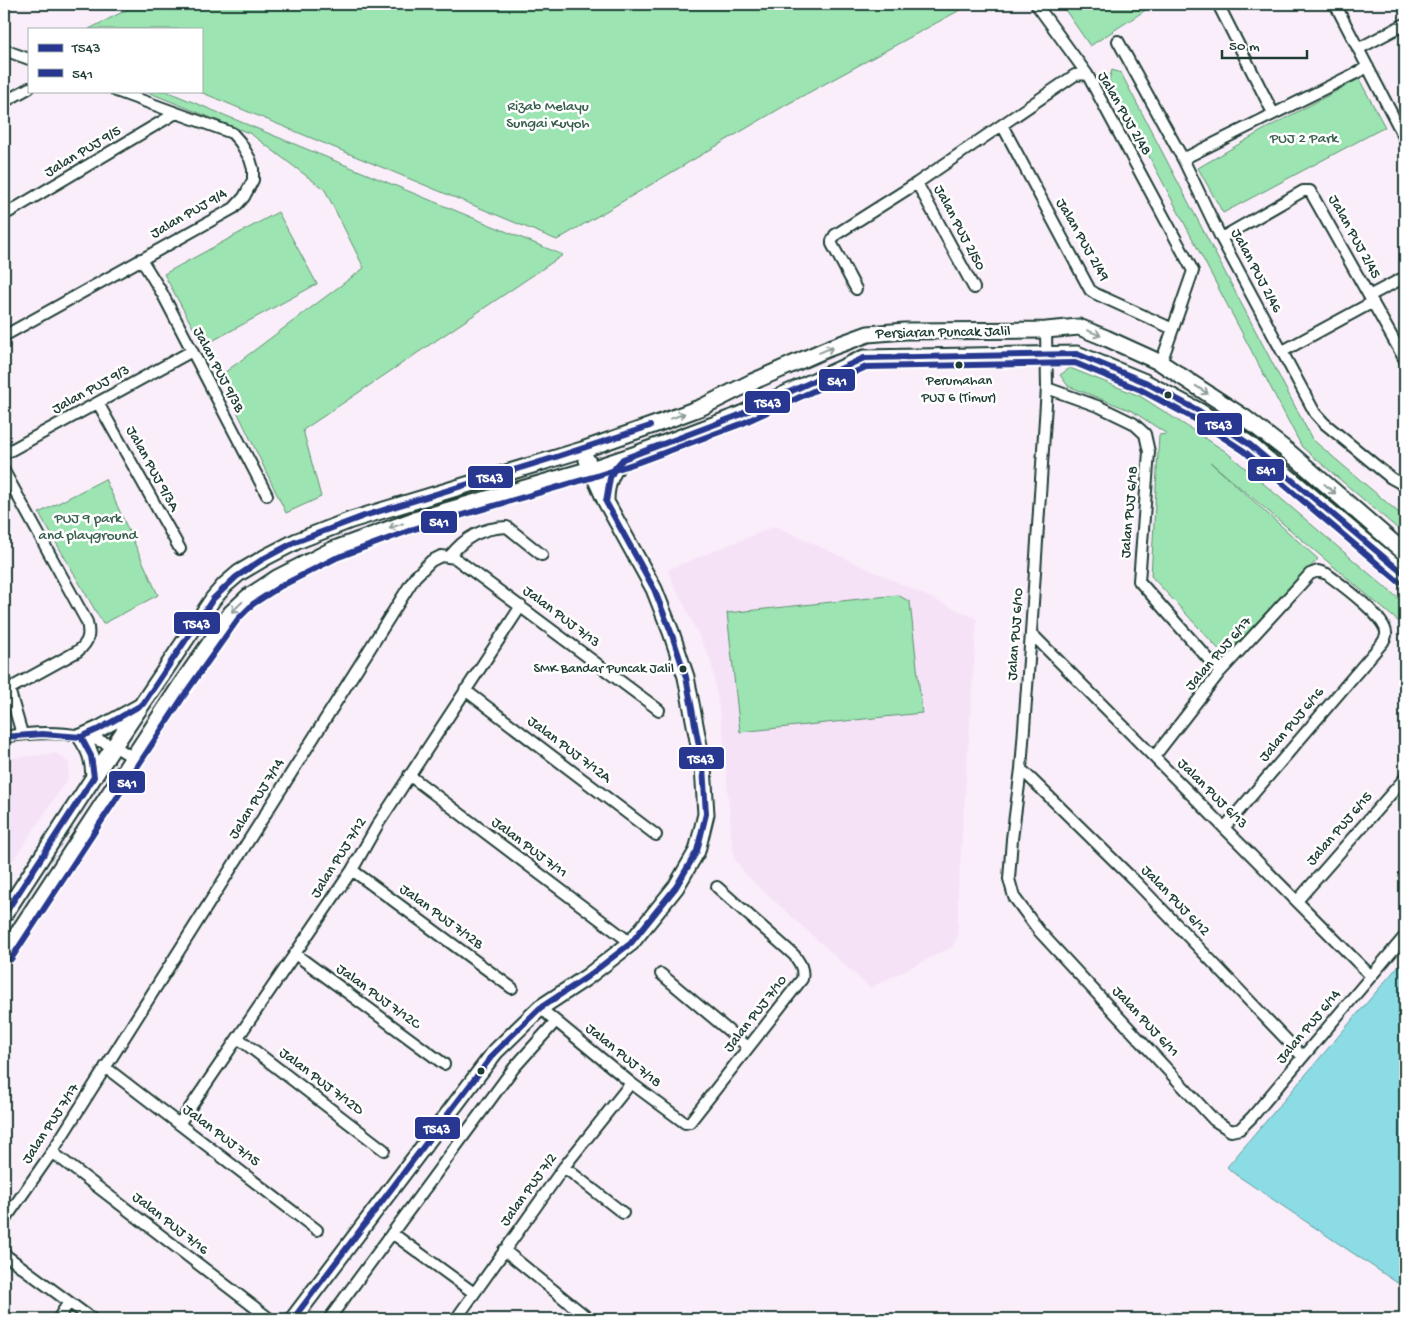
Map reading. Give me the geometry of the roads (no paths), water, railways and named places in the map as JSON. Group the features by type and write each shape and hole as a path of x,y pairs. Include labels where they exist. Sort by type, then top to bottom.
{"main road":[{"name":"Persiaran Puncak Jalil","path":"4,915 213,599 239,573 266,556 297,541 351,520 582,450 702,407 752,382 827,349 868,334 905,331 1046,330 1079,327 1161,363 1246,418 1290,453 1405,553"},
{"name":"Persiaran Puncak Jalil","path":"4,954 180,686 230,613 248,597 276,578 332,550 411,521 622,459 736,416 864,358 1077,354 1145,382 1199,411 1249,444 1405,575"},
{"path":"293,1319 496,1052 540,1008 587,977 631,943 676,887 697,851 706,814 706,804 703,767 683,668 654,590 606,502 582,450"},
{"path":"606,502 606,492 610,476 622,459"},
{"path":"560,478 586,485 596,491 606,502"},
{"path":"94,777 93,760 81,737 143,704"}],"street":[{"path":"1036,4 1088,74"},
{"path":"1218,4 1273,113"},
{"path":"1335,4 1405,139"},
{"path":"1358,49 1405,24"},
{"name":"Jalan PUJ 2/46","path":"1118,41 1183,159 1221,238 1319,418 1391,478 1405,484"},
{"path":"4,50 28,59"},
{"path":"1183,159 1368,67"},
{"name":"Jalan PUJ 2/48","path":"856,289 832,241 835,235 1075,75 1088,74 1193,270 1192,279 1161,363"},
{"path":"4,102 28,89"},
{"name":"Jalan PUJ 9/4","path":"4,336 234,208 244,197 253,180 253,169 246,149 232,134 119,92"},
{"name":"Jalan PUJ 9/5","path":"4,215 176,114"},
{"name":"Jalan PUJ 2/49","path":"1002,125 1090,290 1173,329"},
{"name":"Jalan PUJ 2/50","path":"917,182 974,288"},
{"name":"Jalan PUJ 2/45","path":"1221,238 1303,192 1310,191 1405,360"},
{"name":"Jalan PUJ 9/3B","path":"141,259 162,293 267,495"},
{"path":"1282,351 1405,277"},
{"name":"Jalan PUJ 6/10","path":"1039,931 1014,897 1009,880 1021,769 1031,634 1046,388 1046,330"},
{"name":"Jalan PUJ 9/3","path":"4,454 192,351"},
{"name":"Jalan PUJ 6/18","path":"1046,388 1100,407 1133,422 1145,434 1149,452 1139,581 1220,672"},
{"name":"Jalan PUJ 9/3A","path":"98,403 180,549"},
{"path":"4,471 87,622 89,631 89,639 78,651 6,685 22,734"},
{"name":"Jalan PUJ 7/14","path":"105,1067 415,577 430,561 445,556 474,534 495,528 507,527 542,555"},
{"name":"Jalan PUJ 7/13","path":"445,556 454,558 521,606 659,710"},
{"name":"Jalan PUJ 6/17","path":"1154,757 1220,672 1310,574 1318,571 1327,574 1372,611 1385,628 1386,635 1383,642"},
{"name":"Jalan PUJ 7/12","path":"180,1124 352,870 409,775 521,606"},
{"name":"Jalan PUJ 6/13","path":"1031,634 1371,976"},
{"name":"Jalan PUJ 6/16","path":"1224,828 1383,642"},
{"name":"Jalan PUJ 7/12A","path":"465,690 656,834"},
{"path":"4,737 52,733 81,737 114,746 133,758"},
{"name":"Jalan PUJ 6/12","path":"1021,769 1137,883 1303,1057"},
{"name":"Jalan PUJ 7/11","path":"409,775 631,943"},
{"name":"Jalan PUJ 6/15","path":"1297,901 1405,778"},
{"name":"Jalan PUJ 7/12B","path":"352,870 512,988"},
{"name":"Jalan PUJ 7/10","path":"690,1122 802,980 802,968 794,955 717,886"},
{"name":"Jalan PUJ 6/11","path":"1039,931 1214,1120 1231,1131"},
{"name":"Jalan PUJ 6/14","path":"1231,1131 1240,1129 1252,1117 1405,936"},
{"name":"Jalan PUJ 7/12C","path":"294,954 444,1064"},
{"path":"660,974 748,1047"},
{"name":"Jalan PUJ 7/18","path":"540,1008 632,1083 685,1123 690,1122"},
{"path":"329,1319 514,1069 556,1021"},
{"name":"Jalan PUJ 7/12D","path":"238,1038 384,1150"},
{"name":"Jalan PUJ 7/15","path":"105,1067 317,1230"},
{"name":"Jalan PUJ 7/17","path":"4,1220 52,1152 105,1067"},
{"name":"Jalan PUJ 7/2","path":"456,1319 564,1167 632,1083"},
{"name":"Jalan PUJ 7/16","path":"52,1152 270,1319"},
{"path":"564,1167 623,1213"},
{"path":"392,1233 474,1293"},
{"path":"504,1250 589,1319"},
{"path":"4,1254 92,1319"},
{"path":"58,1319 69,1302"}],"water":[{"path":"1405,958 1405,1288 1227,1167"}],"place":[{"name":"Perumahan PUJ 6 (Timur)","path":"959,365"},
{"name":"SMK Bandar Puncak Jalil","path":"683,669"}],"park label":[{"name":"Rizab Melayu Sungai Kuyoh","path":"548,116"},
{"name":"PUJ 2 Park","path":"1304,139"},
{"name":"PUJ 9 park and playground","path":"88,528"}]}
